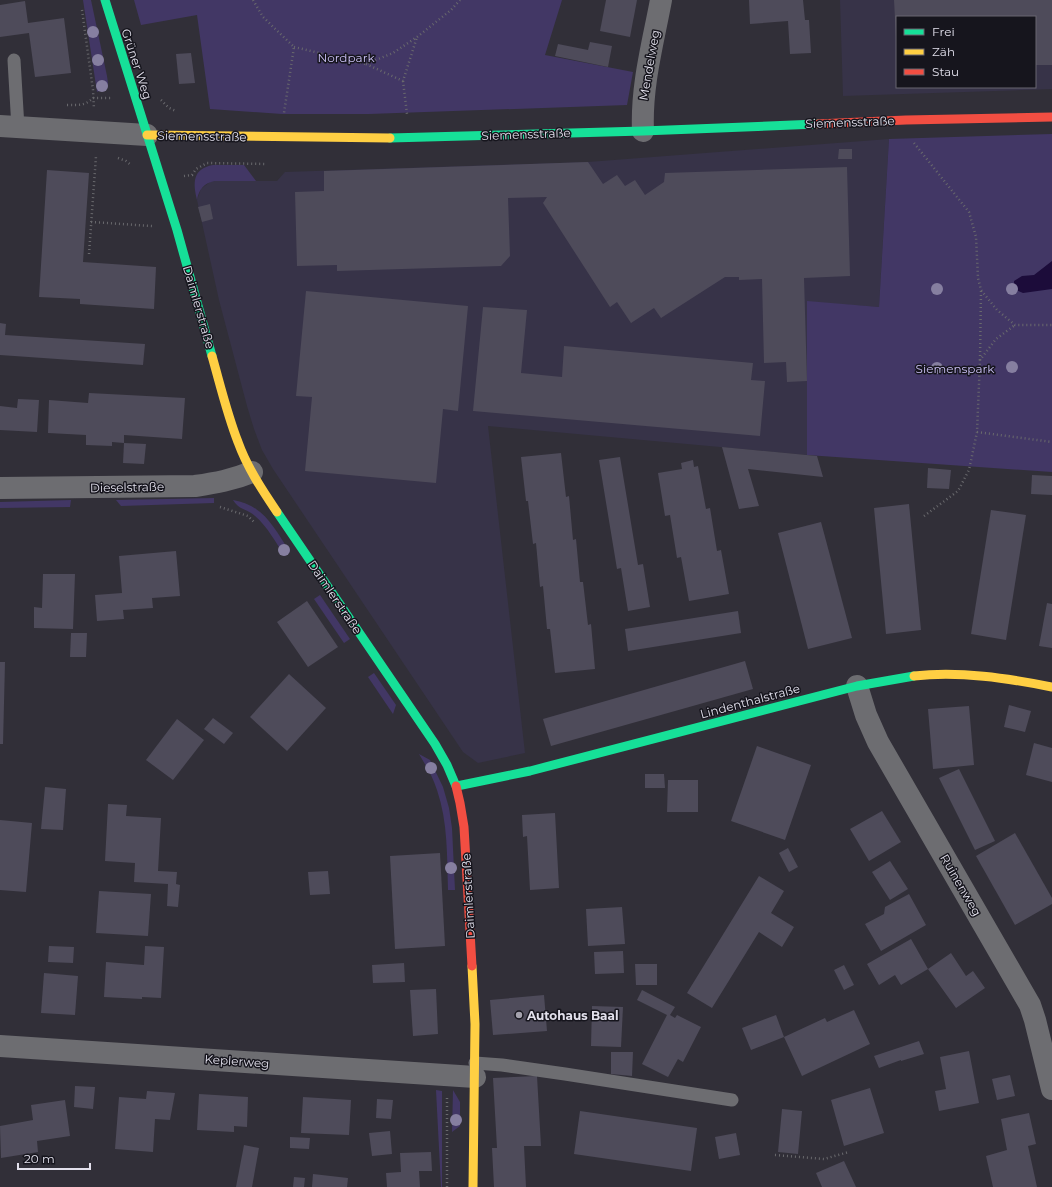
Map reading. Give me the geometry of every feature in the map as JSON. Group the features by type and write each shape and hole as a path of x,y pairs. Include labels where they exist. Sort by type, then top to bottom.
{"street":[{"name":"Grüner Weg","path":"105,0 147,135"},
{"name":"Mendelweg","path":"643,131 642,108 647,70 661,0"},
{"name":"Siemensstraße","path":"9,127 147,135 410,138 643,131 906,120 1052,117"},
{"name":"Daimlerstraße","path":"147,135 177,230 227,410 238,443 252,472 435,744 457,786 462,807 464,828 475,1024 473,1187"},
{"name":"Dieselstraße","path":"0,488 195,486 221,483 240,478 252,472"},
{"name":"Lindenthalstraße","path":"457,786 530,772 857,686 902,677 932,674 973,674 1008,678 1052,687"},
{"name":"Ruinenweg","path":"857,686 866,715 878,742 1030,1005 1052,1089"},
{"name":"Keplerweg","path":"0,1046 447,1075 475,1070"}],"lane":[{"path":"9,127 14,60"},
{"path":"475,1070 502,1065 732,1100"}],"path":[{"path":"252,0 263,17 294,47 366,64 403,81"},
{"path":"366,64 393,53 417,37 451,10 460,0"},
{"path":"82,8 94,98 96,156 89,254"},
{"path":"410,138 403,81 417,37"},
{"path":"280,137 294,47"},
{"path":"60,104 82,105 94,98 160,99 169,108 178,111"},
{"path":"906,120 910,138 969,212 976,237 978,278 981,290 977,432 969,470 958,491 924,516"},
{"path":"161,178 192,175 196,169 207,163 267,164"},
{"path":"91,222 154,226"},
{"path":"981,290 997,310 1015,325"},
{"path":"980,360 996,339 1015,325 1052,325"},
{"path":"977,432 1052,442"},
{"path":"223,507 248,516 258,526"},
{"path":"447,1075 447,1187"},
{"path":"775,1155 824,1159 849,1152"}],"shaded area":[{"path":"840,0 1052,0 1052,89 843,96"},
{"path":"889,139 879,307 807,302 807,455 488,426 525,753 478,763 463,752 273,469 262,450 247,406 219,300 197,200 201,189 210,182 215,181 277,181 285,172 588,162"},
{"path":"1052,261 1052,289 1023,293 1014,289 1014,281 1022,276 1034,275"}],"green space":[{"path":"83,0 91,0 107,76 107,88 97,92"},
{"name":"Nordpark","path":"134,0 562,0 545,55 633,72 627,105 369,114 282,114 210,109 197,15 141,25"},
{"name":"Siemenspark","path":"1052,134 1052,472 807,455 807,301 879,307 889,139"},
{"path":"213,165 244,165 256,181 211,182 203,187 197,200 195,183 198,173 206,167"},
{"path":"214,498 214,503 121,506 116,500"},
{"path":"71,500 70,507 0,508 0,502"},
{"path":"233,500 253,507 260,512 273,526 290,552 285,556 259,520 252,513 238,506"},
{"path":"320,595 350,639 344,643 314,599"},
{"path":"374,673 396,705 393,714 368,677"},
{"path":"419,754 430,760 443,787 449,808 452,828 455,890 448,890 445,827 441,802 429,772"},
{"path":"436,1090 442,1091 442,1187 441,1187"},
{"path":"453,1090 460,1102 460,1126 452,1132"}],"building":[{"path":"606,0 637,0 630,37 600,31"},
{"path":"749,0 803,0 805,20 809,20 811,53 790,54 788,21 750,24"},
{"path":"894,0 1052,0 1052,65 1036,65 1036,16 896,16 896,37"},
{"path":"25,1 28,23 64,18 71,73 35,77 29,33 0,37 0,5"},
{"path":"590,42 612,46 608,67 555,56 558,44 588,50"},
{"path":"191,53 195,83 179,84 176,54"},
{"path":"839,149 852,149 852,159 838,159"},
{"path":"588,162 603,184 617,175 625,186 635,180 645,195 664,182 665,173 847,167 850,276 804,278 807,381 787,382 786,362 764,363 762,279 739,280 739,277 725,277 661,318 654,308 631,323 617,302 610,307 543,203 547,197 508,198 510,256 501,266 337,271 337,265 297,266 295,192 324,191 324,171"},
{"path":"47,170 89,173 83,262 156,267 154,309 80,304 80,299 39,297"},
{"path":"210,204 213,219 202,222 198,207"},
{"path":"306,291 468,306 458,411 443,409 436,483 305,471 312,397 296,396"},
{"path":"483,307 527,310 521,373 562,377 564,346 753,363 751,380 765,381 760,436 473,411"},
{"path":"0,323 6,324 5,335 145,344 143,365 0,355"},
{"path":"89,393 185,398 182,439 124,435 124,443 112,442 112,446 86,445 86,435 48,433 49,400 88,403"},
{"path":"18,399 39,400 37,432 0,430 0,406 17,408"},
{"path":"124,443 146,444 144,464 123,463"},
{"path":"722,447 817,456 823,477 748,469 759,506 739,509"},
{"path":"561,453 566,497 569,496 573,540 576,539 580,582 583,582 588,625 591,624 595,669 555,673 550,629 547,629 543,586 540,587 536,543 533,544 528,501 526,501 521,457"},
{"path":"620,457 638,565 643,564 650,607 628,611 621,568 617,569 599,460"},
{"path":"693,460 694,467 698,466 706,509 710,508 717,551 721,550 729,594 689,601 681,557 677,558 670,515 665,516 658,473 682,469 681,463"},
{"path":"928,468 951,470 949,489 927,488"},
{"path":"1032,475 1052,476 1052,495 1031,494"},
{"path":"909,504 921,630 886,634 874,508"},
{"path":"991,510 1026,515 1006,640 971,634"},
{"path":"821,522 852,638 808,649 778,533"},
{"path":"176,551 180,596 152,598 153,608 123,610 124,619 97,621 95,595 122,593 119,556"},
{"path":"43,574 75,574 73,629 34,628 34,607 42,608"},
{"path":"307,601 338,647 308,667 277,622"},
{"path":"1047,603 1052,604 1052,648 1039,646"},
{"path":"738,611 741,633 628,651 625,629"},
{"path":"71,633 87,633 86,657 70,657"},
{"path":"745,661 753,689 551,746 543,719"},
{"path":"0,662 5,662 3,744 0,744"},
{"path":"289,674 326,708 287,751 250,717"},
{"path":"1009,705 1031,711 1025,732 1004,727"},
{"path":"969,706 974,765 933,769 928,709"},
{"path":"213,718 233,733 224,744 204,729"},
{"path":"177,719 204,740 173,780 146,760"},
{"path":"1034,743 1052,748 1052,782 1026,775"},
{"path":"757,746 811,765 785,840 731,821"},
{"path":"959,769 995,841 975,850 939,778"},
{"path":"645,774 664,774 665,788 645,788"},
{"path":"668,780 698,780 698,812 667,812"},
{"path":"45,787 66,789 63,830 41,829"},
{"path":"108,804 127,805 126,816 161,818 158,871 177,872 176,884 180,885 178,907 167,906 168,884 134,882 135,863 105,861"},
{"path":"882,811 901,842 869,861 850,829"},
{"path":"555,813 559,888 530,890 527,836 523,837 522,815"},
{"path":"0,820 32,823 26,892 0,890"},
{"path":"1015,833 1052,898 1052,904 1015,925 976,856"},
{"path":"788,848 798,867 789,872 779,853"},
{"path":"440,853 445,946 395,949 390,856"},
{"path":"890,861 908,889 890,900 872,872"},
{"path":"328,871 330,894 310,895 308,872"},
{"path":"759,876 784,891 771,913 794,927 782,947 759,932 712,1008 687,993"},
{"path":"99,891 151,894 148,936 96,933"},
{"path":"909,894 926,925 881,951 865,924 884,914 885,907"},
{"path":"622,907 625,944 588,946 586,909"},
{"path":"911,939 928,969 901,985 895,975 879,985 867,964"},
{"path":"49,946 74,947 73,963 48,962"},
{"path":"145,946 164,947 161,998 142,997 142,999 104,997 106,962 144,965"},
{"path":"623,951 624,973 595,974 594,952"},
{"path":"951,953 966,976 973,971 985,988 956,1008 928,969"},
{"path":"404,963 405,982 373,983 372,965"},
{"path":"635,964 657,964 657,985 636,985"},
{"path":"844,965 854,985 844,990 834,970"},
{"path":"44,973 78,976 75,1015 41,1013"},
{"path":"436,989 438,1034 413,1036 410,990"},
{"path":"642,990 675,1007 670,1015 675,1018 677,1015 701,1027 683,1062 678,1059 668,1077 642,1064 667,1015 637,1000"},
{"name":"Autohaus Baal","path":"544,995 547,1031 493,1035 490,1000"},
{"path":"592,1006 623,1007 621,1047 591,1046"},
{"path":"854,1010 870,1044 802,1076 784,1037 825,1018 827,1022"},
{"path":"776,1015 784,1037 751,1050 742,1028"},
{"path":"919,1041 924,1054 879,1068 874,1056"},
{"path":"969,1051 979,1103 939,1111 935,1091 946,1089 940,1057"},
{"path":"611,1052 633,1052 632,1076 611,1074"},
{"path":"1010,1075 1015,1096 997,1100 992,1079"},
{"path":"537,1076 541,1146 524,1146 526,1187 494,1187 492,1148 497,1148 493,1078"},
{"path":"75,1086 95,1087 93,1109 74,1107"},
{"path":"870,1088 884,1133 844,1146 831,1100"},
{"path":"147,1091 175,1093 170,1120 155,1119 153,1152 115,1149 119,1097 146,1099"},
{"path":"199,1094 248,1097 247,1127 234,1126 234,1132 197,1130"},
{"path":"303,1097 351,1100 349,1135 301,1133"},
{"path":"377,1099 393,1100 391,1119 376,1118"},
{"path":"65,1100 70,1136 37,1141 38,1152 1,1158 0,1126 33,1120 31,1105"},
{"path":"782,1109 802,1111 798,1154 778,1152"},
{"path":"580,1111 697,1128 691,1171 574,1154"},
{"path":"1029,1113 1036,1144 1028,1146 1037,1187 993,1187 986,1156 1007,1150 1001,1119"},
{"path":"390,1131 392,1154 372,1156 369,1133"},
{"path":"736,1133 740,1155 719,1159 715,1137"},
{"path":"290,1137 310,1138 309,1149 290,1148"},
{"path":"244,1145 259,1148 252,1187 236,1187"},
{"path":"431,1152 432,1171 419,1171 420,1187 387,1187 386,1173 401,1172 400,1153"},
{"path":"844,1161 856,1187 822,1187 816,1173"},
{"path":"313,1174 348,1178 347,1187 312,1187"},
{"path":"294,1177 305,1178 304,1187 293,1187"}],"traffic: fast":[{"path":"105,0 177,230 212,356"},
{"path":"390,138 643,131 817,124"},
{"path":"277,512 435,744 447,765 456,786"},
{"path":"457,786 530,771 857,686 914,676"}],"traffic: slow":[{"path":"147,135 390,138"},
{"path":"212,356 227,410 242,451 255,478 277,512"},
{"path":"914,676 949,674 983,676 1052,687"},
{"path":"472,966 475,1024 473,1187"}],"traffic: jam":[{"path":"817,124 906,120 1052,117"},
{"path":"456,786 464,827 472,966"}],"place":[{"name":"Autohaus Baal","path":"519,1015"}]}
